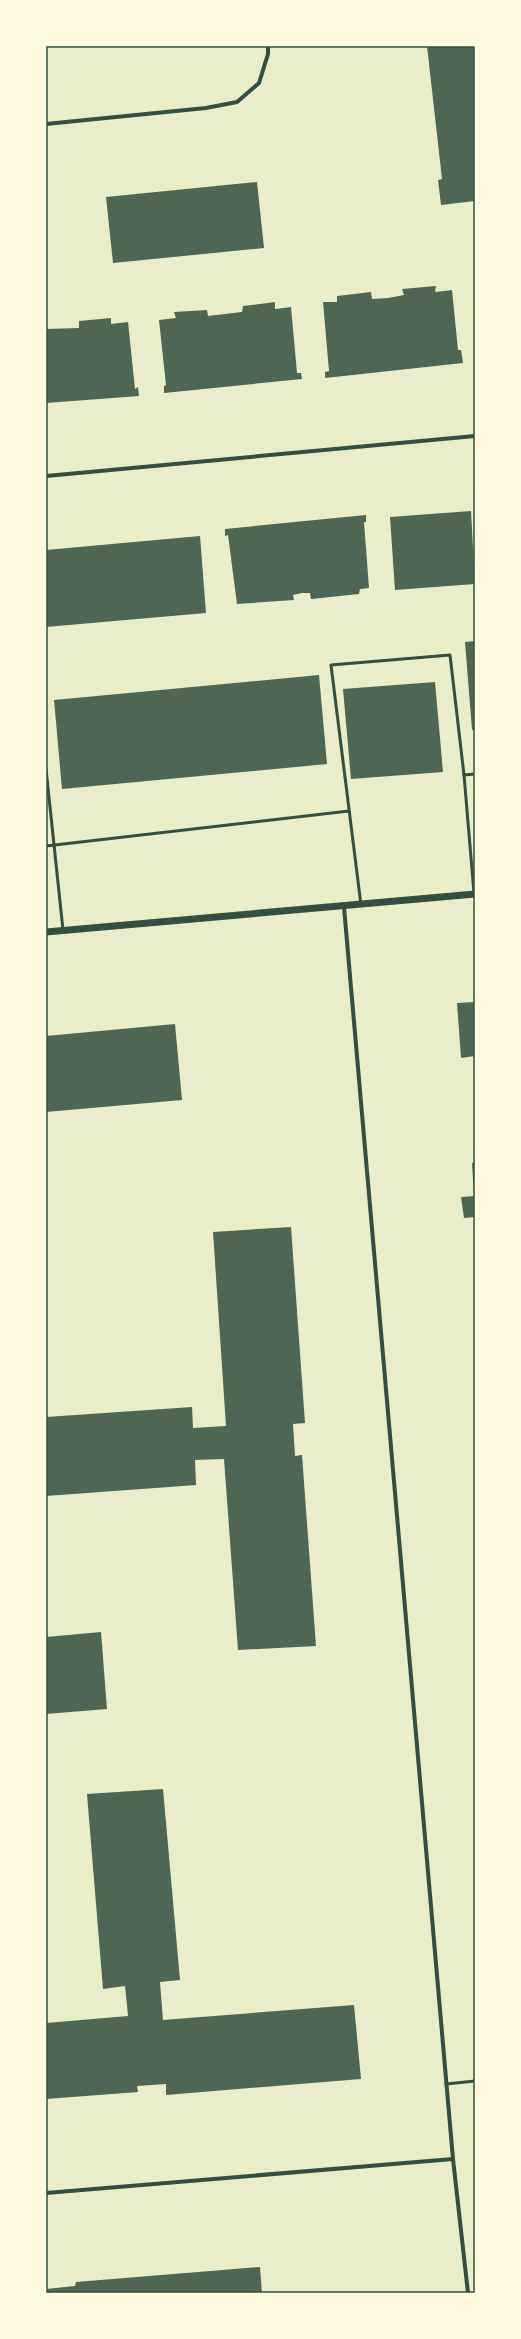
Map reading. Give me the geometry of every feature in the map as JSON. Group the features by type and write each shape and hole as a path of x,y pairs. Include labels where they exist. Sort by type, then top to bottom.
{"street":[{"path":"46,124 206,108 237,102 259,83 268,54 268,46"},
{"path":"46,476 475,436"},
{"path":"46,932 344,907 475,894"},
{"path":"344,907 446,2084 468,2293"},
{"path":"46,2194 453,2159"}],"lane":[{"path":"361,905 331,665 450,655 464,775 475,894"},
{"path":"46,769 63,931"},
{"path":"464,775 475,774"},
{"path":"46,846 349,811"},
{"path":"446,2084 475,2081"}],"building":[{"path":"427,46 475,46 475,201 441,205 438,180 442,179"},
{"path":"257,182 264,248 113,263 106,197"},
{"path":"436,286 435,292 452,290 458,350 461,350 463,363 325,378 325,372 329,371 323,302 337,302 337,296 371,292 372,299 388,298 404,295 402,289"},
{"path":"275,302 275,309 291,307 297,373 301,373 302,379 164,393 164,386 166,385 159,320 176,318 174,312 207,310 208,316 242,312 243,306"},
{"path":"111,318 111,324 128,322 135,389 138,387 139,396 46,403 46,329 79,328 79,321"},
{"path":"471,511 475,584 395,590 390,517"},
{"path":"366,515 366,522 364,522 369,588 360,589 359,594 311,599 310,593 302,593 293,595 294,600 237,604 228,535 225,536 225,529"},
{"path":"200,536 206,613 46,627 46,550"},
{"path":"475,641 475,730 472,730 465,642"},
{"path":"319,675 327,764 62,789 54,700"},
{"path":"435,682 443,772 351,779 343,689"},
{"path":"475,1002 475,1056 461,1058 457,1003"},
{"path":"175,1024 182,1100 46,1112 46,1036"},
{"path":"475,1162 475,1194 474,1194 472,1163"},
{"path":"475,1196 475,1217 464,1218 461,1197"},
{"path":"291,1227 305,1423 293,1424 295,1456 302,1455 316,1646 238,1650 224,1459 195,1460 196,1485 46,1496 46,1417 192,1407 193,1428 226,1426 213,1232"},
{"path":"101,1632 107,1709 46,1714 46,1637"},
{"path":"163,1789 180,1980 160,1982 163,2020 354,2005 361,2079 166,2095 166,2084 137,2086 138,2092 46,2099 46,2023 128,2016 125,1986 103,1989 87,1794"},
{"path":"260,2267 262,2293 46,2293 46,2289 75,2286 76,2282"}]}
